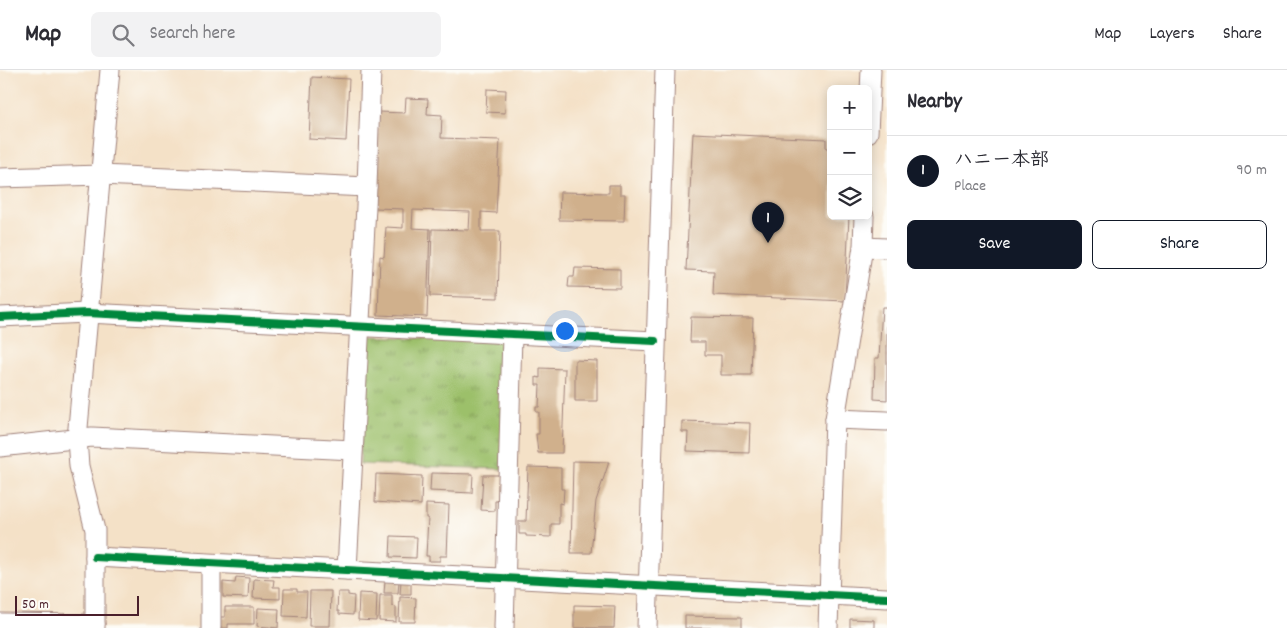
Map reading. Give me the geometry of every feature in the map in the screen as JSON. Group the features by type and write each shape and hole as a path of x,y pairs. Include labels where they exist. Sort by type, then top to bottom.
{"street":[{"path":"0,622 95,626 95,530 79,466 77,438 110,70"},
{"path":"347,570 367,187 371,70"},
{"path":"647,628 665,70"},
{"path":"868,130 871,70"},
{"path":"0,178 101,175 367,187"},
{"path":"828,628 835,419 863,247 864,220"},
{"path":"863,247 887,248"},
{"path":"0,317 87,313 655,341"},
{"path":"504,628 512,335"},
{"path":"835,419 887,422"},
{"path":"0,447 77,438 102,438 353,450"},
{"path":"95,557 887,598"},
{"path":"211,564 211,628"}],"green space":[{"path":"366,336 500,341 506,347 502,469 360,464"}],"building":[{"path":"312,77 349,79 346,141 309,139"},
{"path":"487,89 506,90 505,113 486,112"},
{"path":"406,98 428,99 427,114 442,115 441,138 500,140 496,213 481,212 481,231 500,231 498,298 430,296 432,229 469,230 470,212 413,210 412,228 430,229 427,317 378,315 380,256 384,257 386,227 403,228 403,209 375,208 379,112 405,113"},
{"path":"693,133 826,139 827,220 849,220 845,301 713,295 714,271 686,270"},
{"path":"609,185 620,185 620,194 625,194 624,221 559,220 560,192 609,193"},
{"path":"575,268 620,269 620,288 568,287 569,277 574,277"},
{"path":"882,307 887,307 887,400 874,399 875,358 879,358"},
{"path":"691,317 753,318 751,375 721,375 721,355 705,355 705,342 690,342"},
{"path":"575,360 597,361 597,401 575,401"},
{"path":"540,368 565,369 562,453 538,453 536,434 539,434 539,412 536,412 536,407 539,407 540,385 536,385 536,377 540,378"},
{"path":"682,421 750,423 749,453 687,451 688,432 682,432"},
{"path":"573,461 609,462 596,501 591,553 571,553"},
{"path":"528,467 561,468 561,489 564,489 563,504 559,503 559,524 551,524 551,537 519,534 519,521 526,521"},
{"path":"431,473 473,474 472,493 430,491"},
{"path":"376,474 422,476 421,505 375,502"},
{"path":"483,475 499,475 498,501 495,501 495,511 481,510"},
{"path":"426,504 449,505 447,556 440,556 440,561 429,561 429,556 426,556 428,518 426,518"},
{"path":"391,536 417,537 416,558 390,557"},
{"path":"236,577 249,578 248,598 223,597 223,582 235,583"},
{"path":"254,579 274,580 273,587 280,587 280,599 253,598"},
{"path":"385,581 399,581 398,593 384,593"},
{"path":"401,581 411,581 411,594 400,594"},
{"path":"284,589 297,589 297,592 307,592 306,617 283,616"},
{"path":"310,591 331,591 330,626 309,626"},
{"path":"338,592 348,592 348,595 354,596 353,615 339,614 339,611 337,611"},
{"path":"359,593 377,594 376,621 358,620"},
{"path":"380,595 392,595 392,606 396,607 396,622 379,621"},
{"path":"400,597 416,598 415,622 399,622"},
{"path":"574,605 615,606 614,628 574,628"},
{"path":"225,607 254,607 254,624 228,624 228,628 220,628 220,617 225,617"},
{"path":"258,608 279,609 278,628 257,626"},
{"path":"685,616 742,617 742,628 685,628"},
{"path":"850,619 874,620 874,628 850,628"}],"cycle path":[{"path":"0,317 87,313 655,341"},
{"path":"95,557 887,598"}],"place":[{"name":"ハニー本部","path":"768,243"}]}
